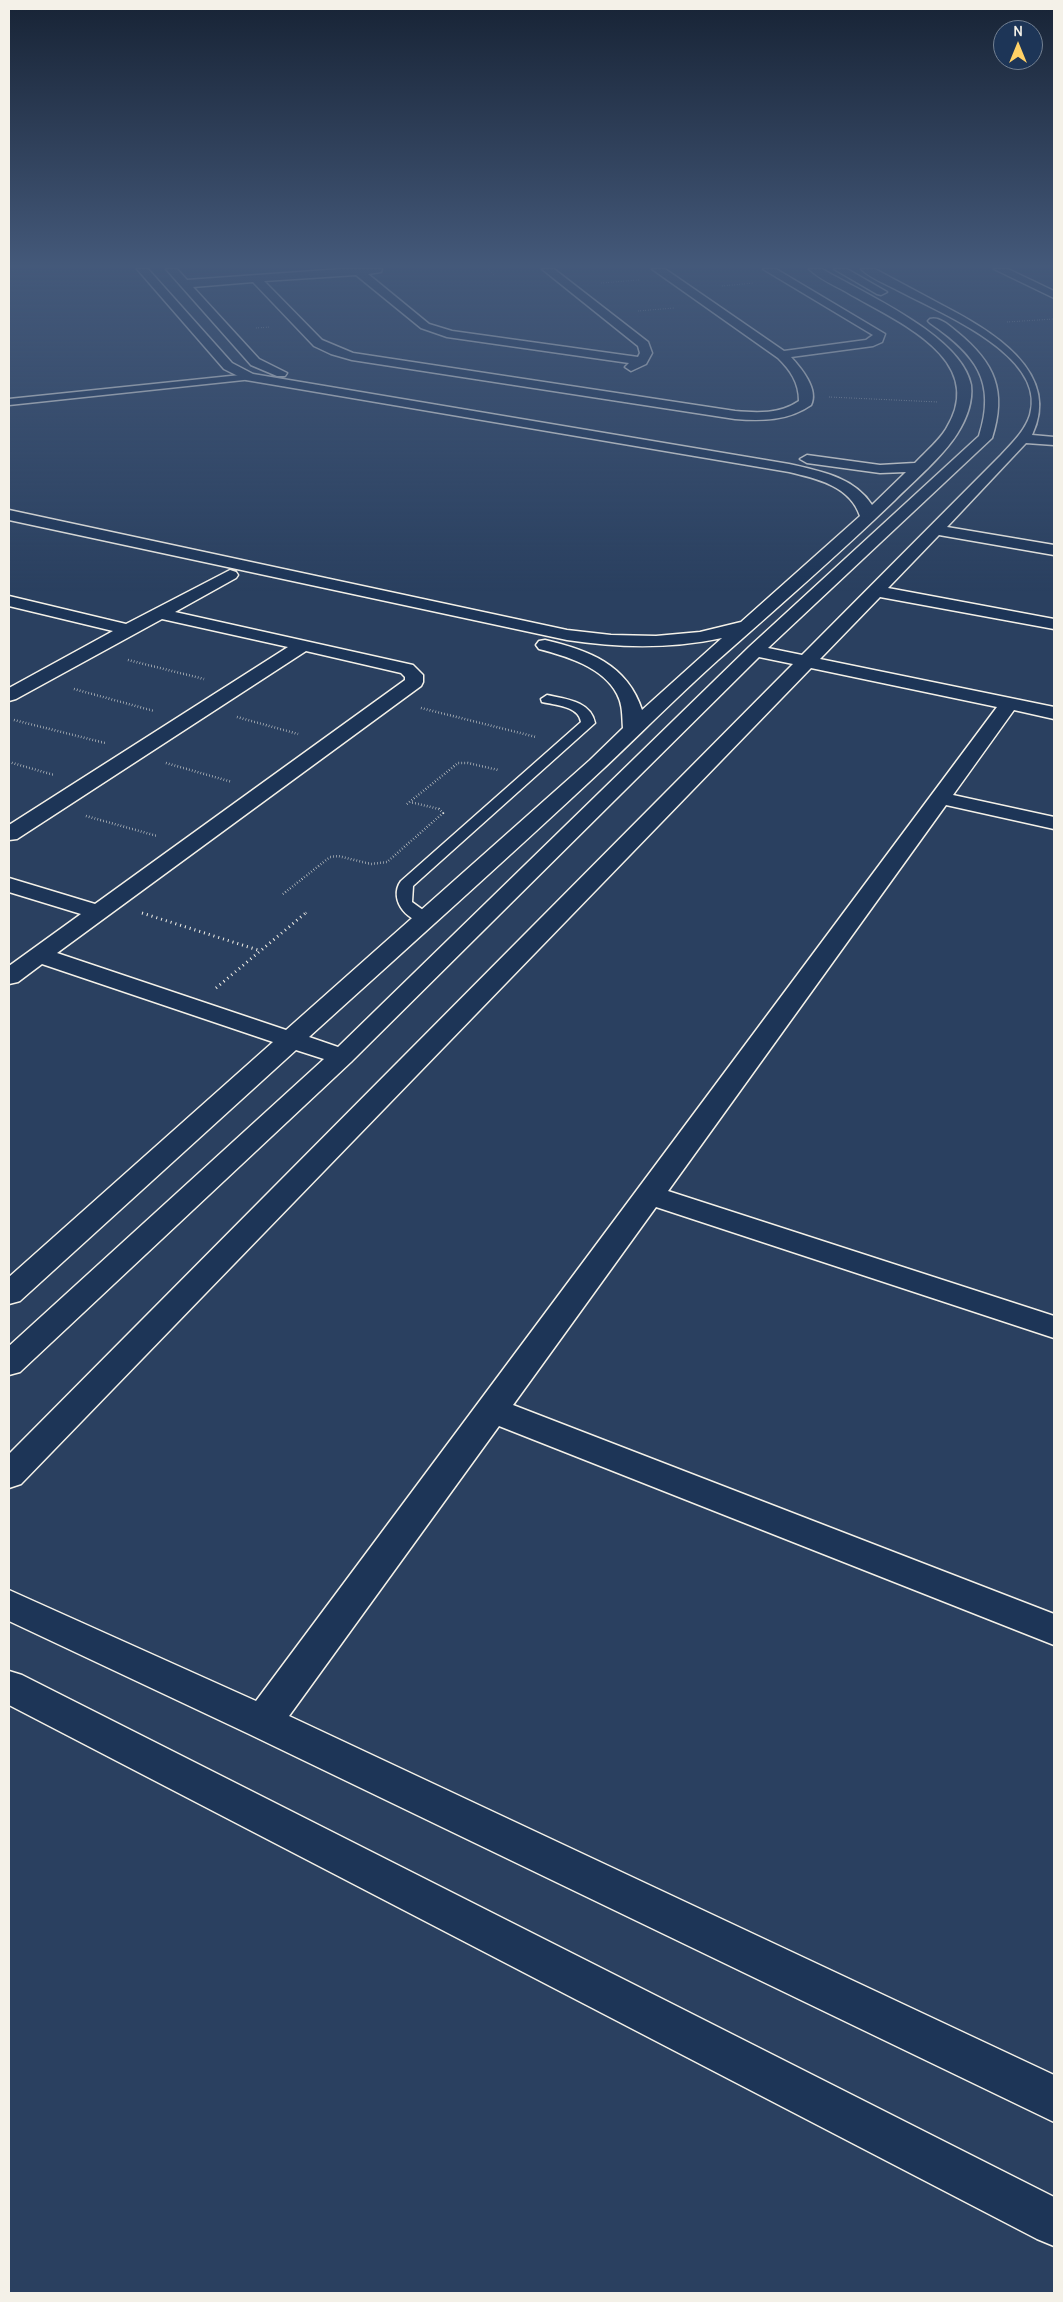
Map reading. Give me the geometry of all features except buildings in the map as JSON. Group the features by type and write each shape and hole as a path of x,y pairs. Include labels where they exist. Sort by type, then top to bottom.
{"street":[{"path":"301,376 859,468 900,469 918,467"},
{"path":"487,376 748,416 769,415 792,410 806,402 804,386 799,376"},
{"path":"9,1294 597,764 632,728 752,623 868,516 951,433 960,418 965,404 966,392 962,376"},
{"path":"9,1364 342,1057 755,652 985,438 994,410 991,383 988,376"},
{"path":"9,1476 1006,458 1033,425 1046,393 1031,376"},
{"path":"250,377 789,468 831,480 847,488 859,497 866,506 868,516"},
{"path":"573,402 605,383"},
{"path":"1022,439 1054,442"},
{"path":"9,515 591,639 642,642 675,640 714,634 752,623"},
{"path":"9,526 555,647 575,654 606,672 627,692 633,704 632,728"},
{"path":"937,530 1054,550"},
{"path":"9,695 230,575"},
{"path":"877,591 1054,624"},
{"path":"9,601 129,630"},
{"path":"9,977 414,682 414,675 407,669 159,614"},
{"path":"9,834 302,646"},
{"path":"755,652 1054,713"},
{"path":"263,1722 1009,704"},
{"path":"940,798 1054,823"},
{"path":"9,885 104,908"},
{"path":"38,956 342,1057"},
{"path":"649,1195 1054,1327"},
{"path":"492,1410 1054,1630"},
{"path":"9,1605 263,1722 1054,2099"},
{"path":"9,1687 1054,2222"}],"lane":[{"path":"9,392 160,376"},
{"path":"9,402 250,377"},
{"path":"426,918 404,903 403,897 406,884 584,728 588,718 585,713 573,706 547,699"}],"path":[{"path":"806,395 965,404"},
{"path":"90,651 237,687"},
{"path":"39,679 186,720"},
{"path":"388,700 566,744"},
{"path":"204,709 330,742"},
{"path":"9,718 135,752 264,790"},
{"path":"9,762 86,784"},
{"path":"283,894 330,857 338,856 371,864 387,862 443,814 439,809 408,803 458,764 474,764 528,777"},
{"path":"51,806 189,845"},
{"path":"104,908 261,951"},
{"path":"215,989 308,911"}]}
